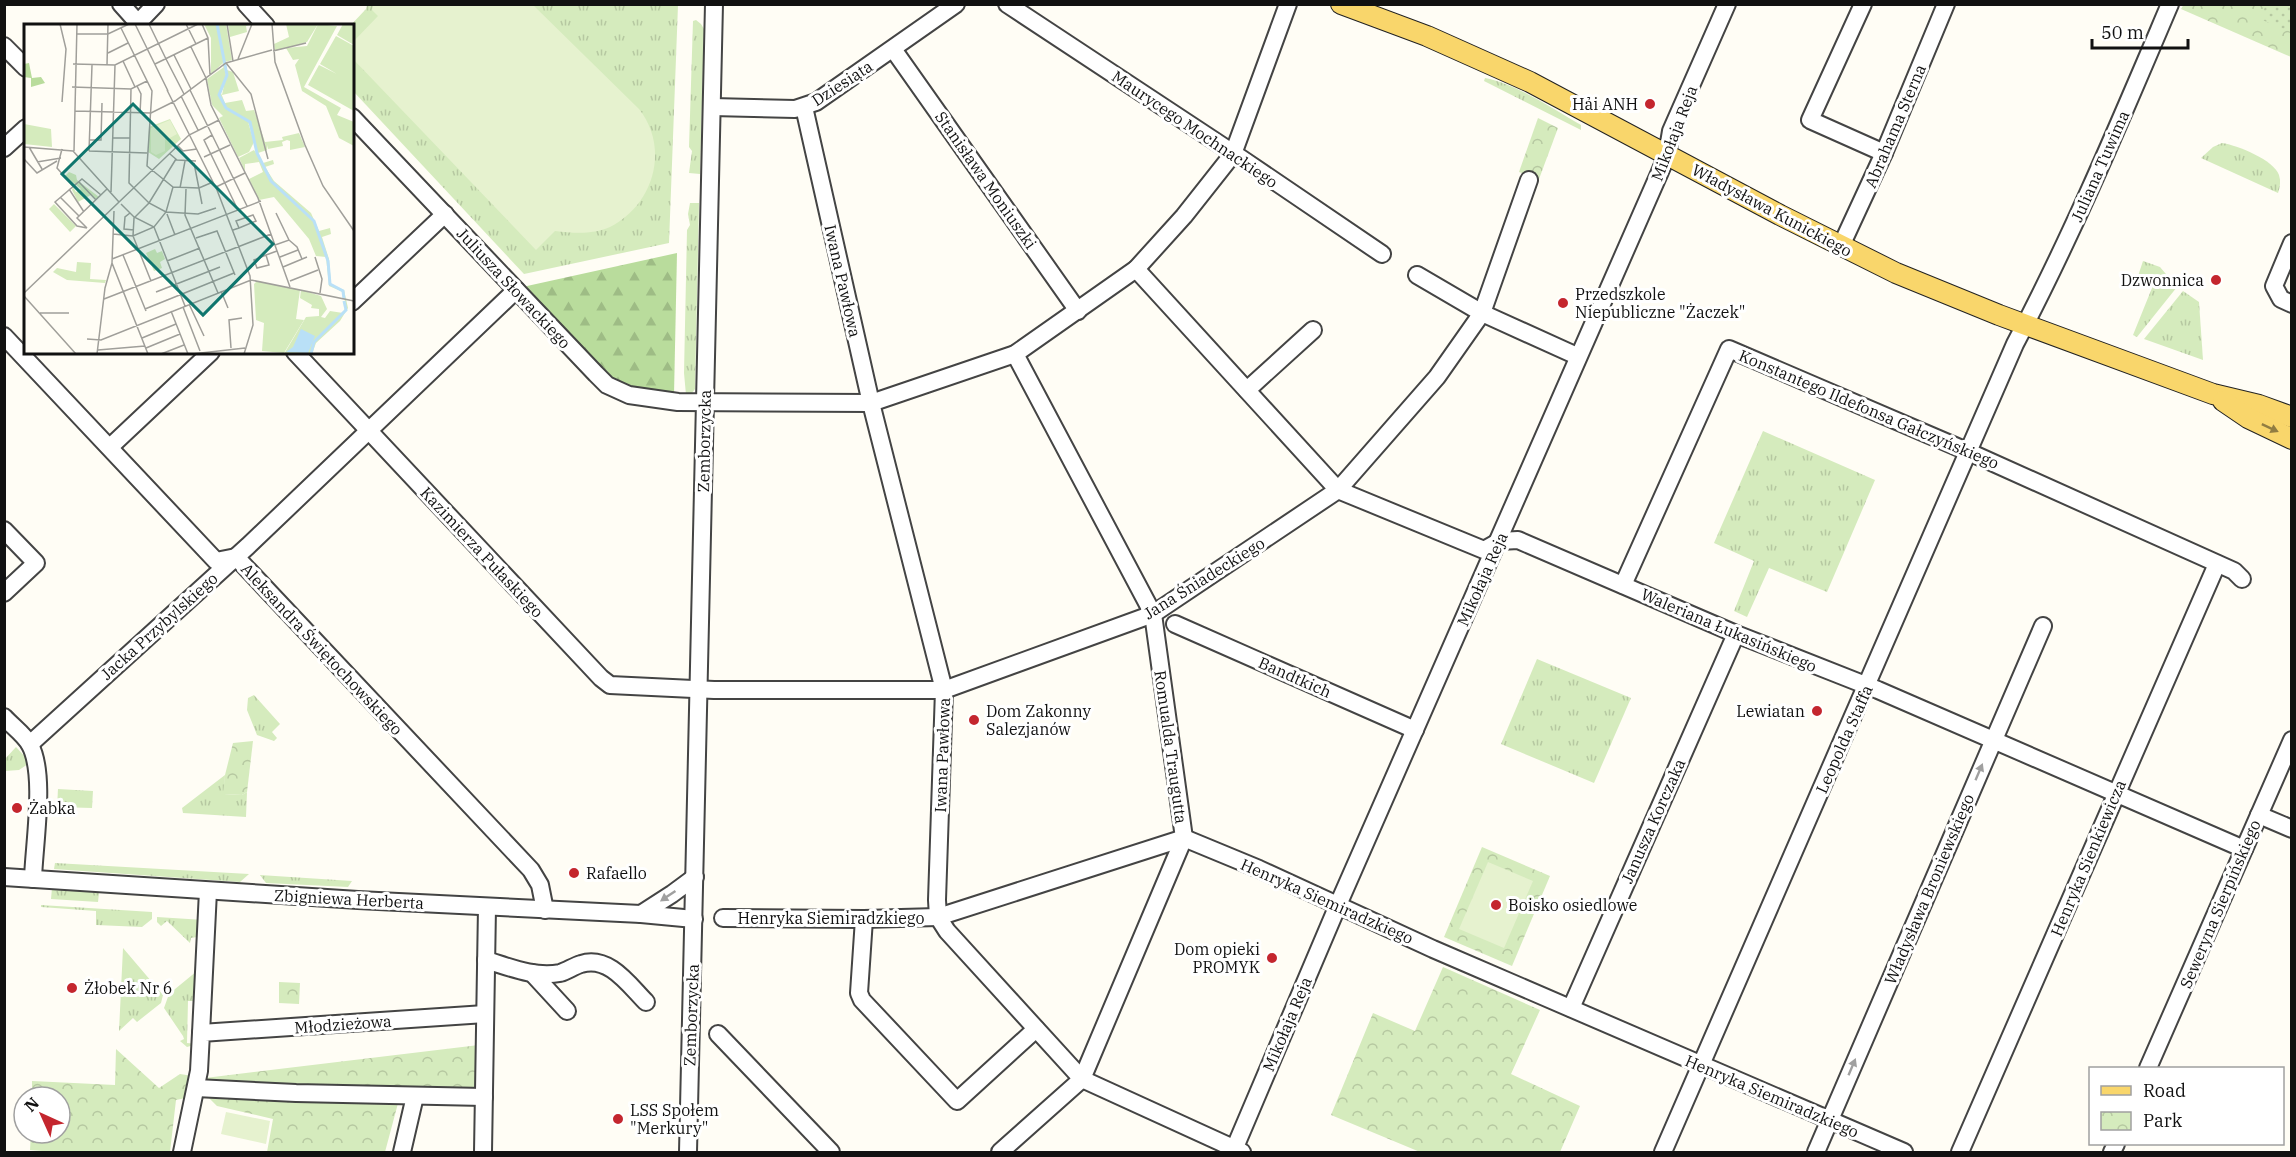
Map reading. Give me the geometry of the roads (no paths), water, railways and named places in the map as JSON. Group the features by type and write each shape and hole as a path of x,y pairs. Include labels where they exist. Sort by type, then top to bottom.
{"main road":[{"name":"Władysława Kunickiego","path":"1352,6 1512,74 1841,246 1927,287 2213,394 2259,405 2292,417"},
{"name":"Władysława Kunickiego","path":"2213,394 2248,418 2292,438"}],"street":[{"path":"121,4 136,24 156,4"},
{"path":"246,4 264,24"},
{"name":"Zemborzycka","path":"688,1152 714,4"},
{"name":"Dziesiąta","path":"712,107 795,109 816,102 956,4"},
{"name":"Maurycego Mochnackiego","path":"1007,4 1382,254"},
{"name":"Juliusza Słowackiego","path":"354,119 596,374 612,388 629,395 678,402 871,403 1015,354 1136,269 1184,216 1233,154 1288,4"},
{"path":"1863,4 1810,120 1884,153"},
{"name":"Abrahama Sterna","path":"1841,246 1884,153 1946,4"},
{"name":"Juliana Tuwima","path":"2025,325 2070,234 2170,4"},
{"name":"Mikołaja Reja","path":"1237,1151 1338,905 1500,541 1577,356 1667,154 1671,131 1722,6"},
{"path":"4,46 24,66"},
{"name":"Stanisława Moniuszki","path":"893,49 1078,311"},
{"name":"Iwana Pawłowa","path":"804,107 871,403 944,690 938,917"},
{"path":"4,148 24,131"},
{"name":"Jana Śniadeckiego","path":"698,689 944,690 1154,614 1338,490 1437,377 1482,313 1530,180"},
{"path":"354,300 445,214"},
{"path":"2292,243 2274,286 2281,299 2292,304"},
{"name":"Waleriana Łukasińskiego","path":"1136,269 1338,490 1484,550 1500,541 1518,540 2244,849"},
{"path":"1417,275 1482,313 1577,356"},
{"name":"Jacka Przybylskiego","path":"30,744 236,557 516,290"},
{"name":"Leopolda Staffa","path":"1663,1152 2025,325"},
{"path":"1247,390 1313,330"},
{"name":"Aleksandra Świętochowskiego","path":"4,336 216,561 236,557 531,870 540,885 545,910"},
{"name":"Konstantego Ildefonsa Gałczyńskiego","path":"1623,585 1730,349 1969,452 2234,571 2242,579"},
{"path":"110,447 209,354"},
{"name":"Kazimierza Pułaskiego","path":"298,354 605,682 616,687 698,689"},
{"name":"Romualda Traugutta","path":"1000,1152 1082,1079 1184,838 1154,614 1015,354"},
{"path":"4,530 36,563 4,593"},
{"name":"Henryka Sienkiewicza","path":"1960,1152 2217,564"},
{"name":"Bandtkich","path":"1175,624 1415,730"},
{"name":"Władysława Broniewskiego","path":"1816,1152 2043,626"},
{"name":"Janusza Korczaka","path":"1571,1008 1736,634"},
{"path":"4,717 30,744 39,785 33,879"},
{"name":"Seweryna Sierpińskiego","path":"2148,1067 2290,747"},
{"path":"2259,815 2292,829"},
{"name":"Henryka Siemiradzkiego","path":"723,918 938,917 1184,838 1433,949 1904,1152"},
{"name":"Zbigniewa Herberta","path":"4,877 694,919"},
{"path":"641,914 694,877"},
{"path":"182,1152 196,1088 208,891"},
{"path":"483,1152 487,907"},
{"path":"938,917 947,931 1082,1079 1237,1151"},
{"path":"864,919 860,993 862,1000 957,1101 1036,1029"},
{"path":"486,960 532,973 560,973 583,963 597,962 613,969 646,1002"},
{"path":"532,973 567,1011"},
{"name":"Młodzieżowa","path":"201,1033 485,1014"},
{"path":"718,1034 831,1152"},
{"path":"196,1088 484,1097"},
{"path":"402,1152 415,1096"}],"place":[{"name":"Hải ANH","path":"1650,104"},
{"name":"Dzwonnica","path":"2216,280"},
{"name":"Przedszkole Niepubliczne \"Żaczek\"","path":"1563,303"},
{"name":"Lewiatan","path":"1817,711"},
{"name":"Dom Zakonny Salezjanów","path":"974,720"},
{"name":"Żabka","path":"17,808"},
{"name":"Rafaello","path":"574,873"},
{"name":"Boisko osiedlowe","path":"1496,905"},
{"name":"Dom opieki PROMYK","path":"1272,958"},
{"name":"Żłobek Nr 6","path":"72,988"},
{"name":"LSS Społem \"Merkury\"","path":"618,1119"}]}
